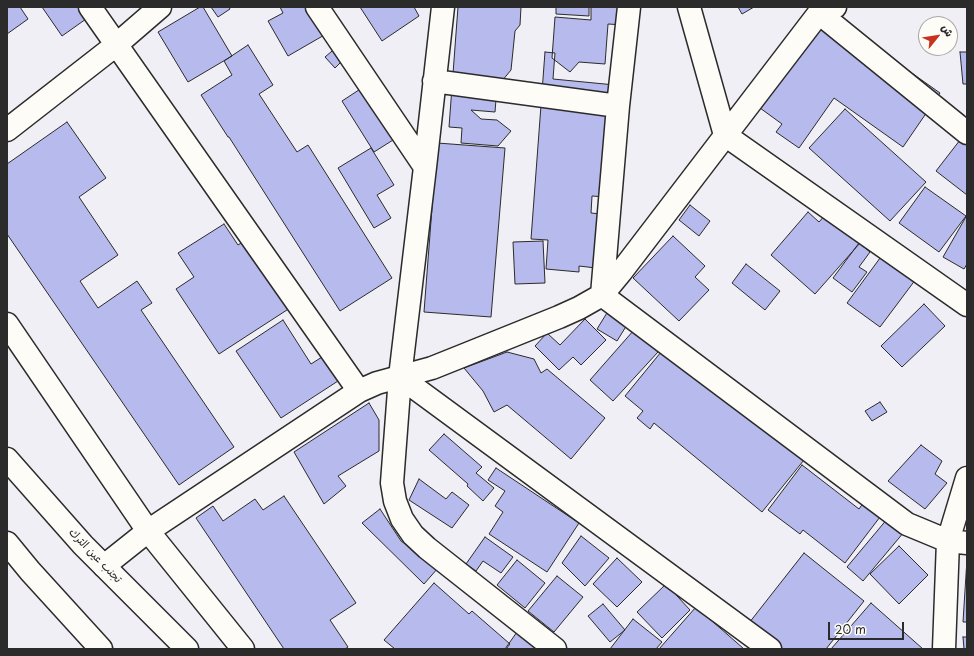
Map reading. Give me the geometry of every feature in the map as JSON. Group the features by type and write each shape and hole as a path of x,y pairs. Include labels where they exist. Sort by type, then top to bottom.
{"main road":[{"path":"90,7 359,391"},
{"path":"7,130 116,45 160,7"},
{"path":"316,7 425,167"},
{"path":"443,7 400,377 392,483 395,501 402,519 412,535 555,649"},
{"path":"602,294 618,106 629,7"},
{"path":"689,7 725,135 967,305"},
{"path":"104,566 148,531 359,391 376,383 432,368 559,317 579,308 602,294 621,272 725,135 827,10 967,133"},
{"path":"434,81 618,106"},
{"path":"602,294 907,524 957,542"},
{"path":"7,324 148,531 243,649"},
{"path":"400,377 770,649"},
{"name":"تجنب عين الترك","path":"7,459 83,545 187,649"},
{"path":"944,649 957,542 967,478"},
{"path":"7,543 30,571 101,649"}],"building":[{"path":"7,7 20,7 28,19 7,34"},
{"path":"42,7 103,7 62,36"},
{"path":"200,7 203,7 232,56 188,82 158,32"},
{"path":"211,7 229,7 230,9 218,17"},
{"path":"280,7 319,7 333,30 288,56 268,21 283,13"},
{"path":"360,7 414,7 419,16 382,41"},
{"path":"458,7 521,7 520,25 515,31 511,70 497,87 495,112 471,110 481,119 497,120 511,131 498,146 461,143 462,128 449,127"},
{"path":"556,7 589,7 589,16 556,14"},
{"path":"591,7 626,7 624,25 608,24 605,64 579,62 570,72 552,58 555,17 591,20"},
{"path":"738,7 754,7 742,14"},
{"path":"827,13 940,93 903,147 834,98 799,148 776,132 782,124 760,108"},
{"path":"248,45 273,85 259,94 297,152 308,145 392,278 340,311 201,95 232,75 224,61"},
{"path":"338,46 347,56 335,68 325,57"},
{"path":"545,52 555,53 553,79 615,85 606,197 592,196 591,213 601,214 596,268 579,266 579,272 546,269 548,240 531,239"},
{"path":"960,52 967,52 967,84 963,84"},
{"path":"368,84 401,135 374,152 342,101"},
{"path":"845,109 926,182 890,221 809,148"},
{"path":"67,122 106,178 79,197 118,255 80,281 98,308 137,281 152,303 141,310 234,447 179,485 7,234 7,164"},
{"path":"967,131 967,195 936,171"},
{"path":"437,143 505,148 491,317 424,312"},
{"path":"371,148 394,185 377,195 391,218 374,228 338,168"},
{"path":"925,187 966,216 939,252 899,223"},
{"path":"690,205 710,221 699,236 679,220"},
{"path":"808,212 819,222 826,214 860,243 815,294 771,255"},
{"path":"967,215 967,264 964,269 943,257"},
{"path":"224,224 238,245 246,240 290,308 219,354 176,289 194,277 178,253"},
{"path":"673,236 705,266 695,277 709,290 679,321 633,278"},
{"path":"543,241 545,283 515,284 513,242"},
{"path":"859,243 870,252 859,267 867,272 852,292 833,278"},
{"path":"883,254 916,279 880,327 847,303"},
{"path":"746,264 780,291 765,310 732,283"},
{"path":"924,304 945,326 902,367 881,346"},
{"path":"610,308 630,320 617,341 597,329"},
{"path":"585,319 606,340 581,365 573,357 559,370 535,346 547,333 560,345"},
{"path":"283,320 311,364 322,357 338,381 281,418 236,351"},
{"path":"634,330 658,352 613,401 590,380"},
{"path":"666,346 804,460 762,512 654,423 650,429 637,418 643,411 625,396"},
{"path":"507,352 534,359 541,373 547,369 605,418 571,459 507,405 494,412 483,391 464,368"},
{"path":"880,402 887,412 872,421 865,411"},
{"path":"369,403 379,420 379,451 338,476 346,486 324,504 294,452"},
{"path":"444,434 482,467 476,473 494,488 483,501 467,486 468,484 429,450"},
{"path":"921,445 942,461 935,474 947,483 925,509 888,481"},
{"path":"802,465 859,509 866,499 883,513 845,563 803,530 800,534 768,510"},
{"path":"496,468 579,523 547,572 489,534 503,512 495,506 505,491 488,480"},
{"path":"419,479 446,499 452,492 469,505 452,528 409,500"},
{"path":"284,496 356,603 330,620 348,647 345,649 284,649 196,518 213,506 223,521 255,499 263,510"},
{"path":"380,509 401,541 438,568 424,584 362,523"},
{"path":"888,518 904,532 863,581 847,567"},
{"path":"581,536 609,558 585,586 562,563"},
{"path":"485,537 513,557 501,573 483,561 476,571 466,564"},
{"path":"899,546 928,575 899,604 870,574"},
{"path":"804,553 864,601 826,649 782,649 749,623"},
{"path":"617,558 642,582 617,607 593,584"},
{"path":"967,559 967,622 963,622"},
{"path":"517,560 545,583 525,608 497,585"},
{"path":"557,576 583,597 554,632 528,611"},
{"path":"434,583 469,614 472,611 510,644 506,649 395,649 384,640"},
{"path":"666,584 690,610 662,638 637,612"},
{"path":"871,603 923,649 831,649"},
{"path":"603,604 625,630 610,642 588,616"},
{"path":"696,607 744,649 659,649"},
{"path":"633,619 662,642 656,649 610,649"},
{"path":"517,632 541,649 505,649"},
{"path":"963,637 967,637 967,649 964,649"}]}
